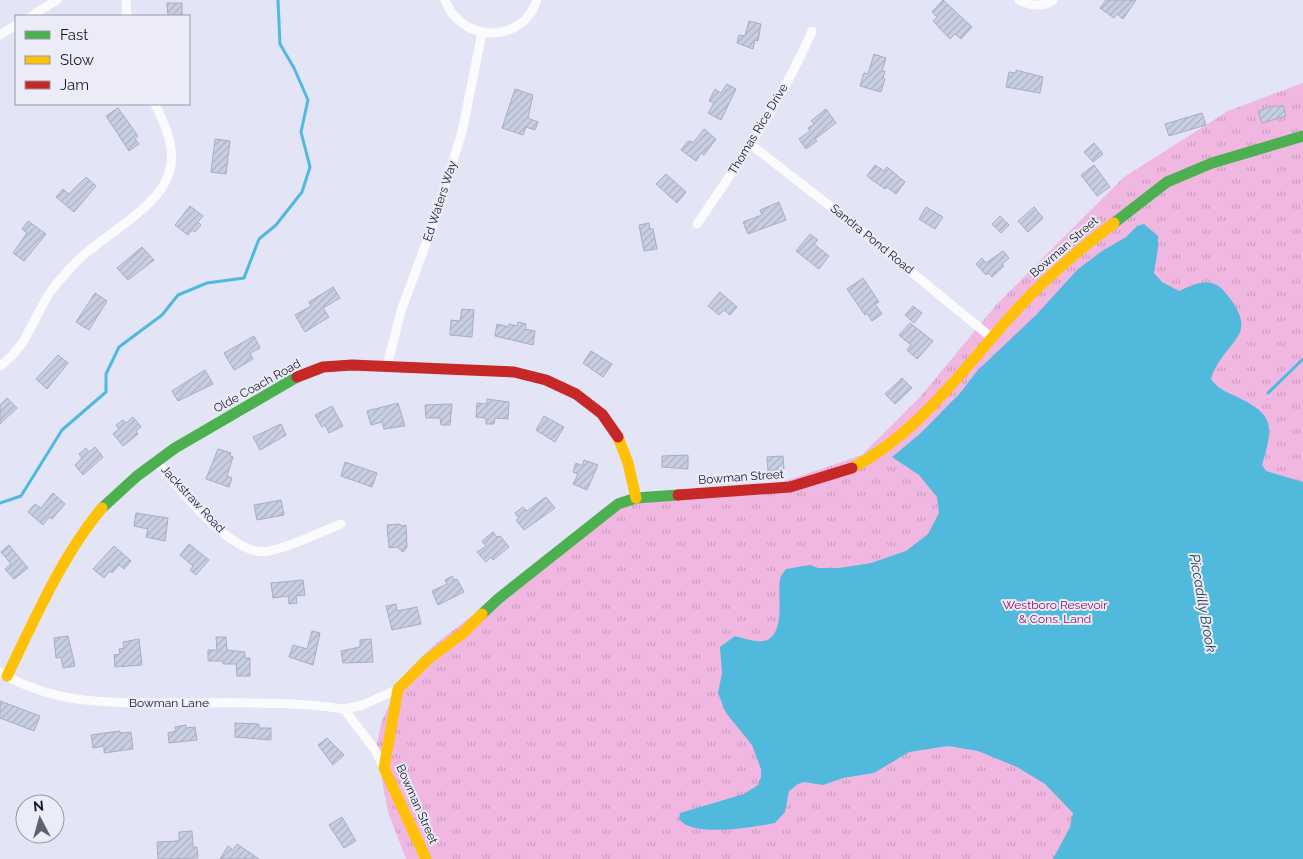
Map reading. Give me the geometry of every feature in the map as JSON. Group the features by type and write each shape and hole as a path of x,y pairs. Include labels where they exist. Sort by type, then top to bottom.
{"street":[{"path":"33,15 57,0"},
{"path":"126,0 127,15"},
{"path":"445,0 449,10 465,26 482,33 501,34 524,20 537,0"},
{"path":"1019,0 1028,5 1043,6 1053,0"},
{"path":"0,35 15,26"},
{"name":"Thomas Rice Drive","path":"697,224 797,66 812,30"},
{"name":"Ed Waters Way","path":"387,366 401,311 435,220 462,132 482,33"},
{"path":"0,366 27,337 51,292 76,263 140,210 163,186 170,172 170,144 155,105"},
{"name":"Bowman Street","path":"426,859 384,768 398,689 427,660 463,633 498,599 618,504 636,498 790,487 853,468 884,448 923,415 1021,305 1051,275 1107,228 1167,182 1212,164 1303,136"},
{"name":"Sandra Pond Road","path":"749,144 854,225 992,338"},
{"name":"Olde Coach Road","path":"3,674 75,544 104,506 156,461 272,390 307,373 338,365 387,366 514,372 537,376 557,383 597,408 613,426 627,457 636,498"},
{"name":"Jackstraw Road","path":"156,461 215,525 246,549 267,552 341,524"},
{"name":"Bowman Lane","path":"3,674 30,687 53,695 101,703 272,702 344,709 363,705 398,689"},
{"path":"344,709 375,750 384,768"}],"green space":[{"name":"Westboro Resevoir & Cons. Land","path":"1303,83 1303,859 406,859 388,812 376,748 382,720 407,672 434,645 620,503 744,495 862,455 920,397 998,303 1124,177 1228,111"}],"water":[{"path":"1144,224 1158,236 1154,273 1162,282 1179,291 1196,284 1214,284 1224,291 1235,307 1241,319 1241,329 1217,365 1211,379 1220,388 1256,408 1263,414 1269,429 1269,439 1262,465 1266,471 1303,482 1303,859 1053,859 1070,827 1073,813 1045,784 1017,767 978,751 948,746 909,752 874,773 843,778 823,785 804,782 798,784 789,791 785,812 775,823 724,830 710,830 686,825 679,819 680,813 744,794 758,785 761,777 761,769 752,745 726,713 718,693 722,673 720,647 735,636 764,641 773,635 779,621 780,579 786,569 810,565 818,568 839,568 871,563 906,551 928,534 939,513 937,497 919,475 892,457 922,432 961,392 977,371 1037,314 1078,269 1102,251 1126,237 1137,226"}],"building":[{"path":"943,0 972,27 961,39 955,34 950,39 933,21 937,17 932,12"},
{"path":"1106,0 1136,0 1123,19 1117,14 1114,18 1100,8"},
{"path":"167,3 182,3 182,15 168,15"},
{"path":"749,21 761,24 758,41 755,40 753,49 737,43 739,35 745,36"},
{"path":"874,54 886,58 882,71 885,71 883,78 885,79 881,92 860,86 864,73 868,74"},
{"path":"1016,70 1043,77 1040,93 1006,87 1009,72 1016,73"},
{"path":"727,84 736,89 721,120 708,113 714,103 709,101 715,89 721,93"},
{"path":"515,89 533,95 528,118 538,122 535,130 526,127 523,135 502,128"},
{"path":"1276,105 1277,107 1283,105 1286,116 1262,123 1258,111"},
{"path":"118,108 138,136 135,139 139,144 129,151 106,116"},
{"path":"826,109 836,123 815,139 817,141 806,149 799,139 810,131 808,128 814,124 811,121"},
{"path":"1202,113 1206,125 1169,136 1165,124"},
{"path":"704,129 716,139 704,155 701,153 696,161 681,150 687,142 693,143"},
{"path":"215,139 230,141 226,174 211,172"},
{"path":"1094,143 1103,154 1093,162 1084,152"},
{"path":"875,165 884,171 887,167 905,182 896,194 887,187 885,189 867,176"},
{"path":"1094,165 1110,187 1097,196 1081,175"},
{"path":"666,174 686,192 677,203 656,184"},
{"path":"86,177 96,186 74,212 56,197 63,189 69,194"},
{"path":"779,202 786,220 748,234 743,222 762,215 760,210"},
{"path":"190,206 203,216 198,222 201,225 195,232 192,230 188,235 175,225"},
{"path":"926,207 943,217 935,229 919,219"},
{"path":"1034,207 1043,218 1028,232 1018,221"},
{"path":"1000,216 1009,225 1001,233 992,224"},
{"path":"28,221 46,234 24,261 13,253 27,233 22,229"},
{"path":"649,223 650,229 653,229 657,249 644,251 639,225"},
{"path":"810,234 818,240 814,244 829,256 819,269 796,251"},
{"path":"142,247 154,260 128,280 117,268"},
{"path":"1003,251 1009,258 1002,264 1004,266 992,277 988,273 986,275 976,264 982,258 986,263"},
{"path":"863,278 879,302 875,304 882,314 872,321 867,313 865,315 847,289"},
{"path":"333,287 340,298 323,308 329,317 305,332 295,315 311,306 309,302"},
{"path":"720,292 737,307 730,315 724,310 719,315 708,306"},
{"path":"95,293 107,301 89,330 76,322"},
{"path":"913,306 922,313 914,323 905,315"},
{"path":"462,309 474,310 472,337 450,335 451,320 460,321"},
{"path":"518,322 526,324 525,329 535,331 533,345 495,336 497,324 509,327 509,324 517,326"},
{"path":"910,323 933,341 917,359 907,350 911,345 899,335"},
{"path":"254,336 260,348 250,353 253,359 234,370 224,353"},
{"path":"591,351 612,364 603,377 583,363"},
{"path":"58,355 68,363 47,389 36,379"},
{"path":"205,370 213,384 178,401 172,391"},
{"path":"902,378 912,388 895,404 885,394"},
{"path":"7,398 17,408 0,424 0,405"},
{"path":"487,399 509,402 508,419 495,418 494,424 486,424 486,418 476,417 477,403 487,404"},
{"path":"398,403 405,426 384,429 382,422 371,425 367,411"},
{"path":"452,404 450,425 441,425 440,418 426,418 425,405"},
{"path":"332,406 343,426 329,433 325,425 322,427 315,415"},
{"path":"544,416 564,427 555,442 536,430"},
{"path":"133,417 141,427 136,431 138,434 123,446 113,434 119,429 116,425 123,420 126,423"},
{"path":"281,424 286,435 260,450 253,437"},
{"path":"95,447 103,457 83,475 75,465 82,458 79,454 86,448 89,452"},
{"path":"218,449 231,453 230,456 233,457 227,476 232,478 229,487 206,479"},
{"path":"688,455 688,469 662,467 662,456"},
{"path":"783,456 784,469 768,471 767,457"},
{"path":"584,460 598,465 587,490 573,484 578,474 573,472 576,463 582,466"},
{"path":"345,462 377,473 372,487 341,476"},
{"path":"53,493 65,504 52,519 49,517 43,525 28,512 35,504 41,508"},
{"path":"546,497 555,508 524,530 516,520 519,518 515,513 523,507 527,511"},
{"path":"281,500 284,515 257,520 254,505"},
{"path":"136,513 168,518 165,541 146,537 148,529 134,526"},
{"path":"400,524 401,526 406,525 407,547 403,552 397,547 389,548 387,525"},
{"path":"493,532 497,537 500,536 509,547 493,560 491,557 486,562 477,552 486,546 482,541"},
{"path":"189,544 209,560 196,575 190,570 193,566 180,555"},
{"path":"9,545 28,568 14,579 5,569 11,564 1,552"},
{"path":"114,546 131,561 124,569 119,565 104,578 93,569"},
{"path":"452,576 454,580 457,579 464,592 438,605 432,591 447,584 445,580"},
{"path":"303,580 305,595 296,596 297,603 289,604 288,596 273,598 271,583"},
{"path":"396,604 397,611 417,607 421,624 392,630 386,606"},
{"path":"312,631 320,633 313,665 289,657 293,645 307,649"},
{"path":"68,636 75,666 63,668 61,657 56,658 54,638"},
{"path":"216,637 226,637 227,650 245,652 245,658 250,658 250,676 237,676 236,664 223,664 223,661 208,661 208,650 217,650"},
{"path":"139,639 142,665 115,667 114,655 120,654 119,649 124,648 123,642"},
{"path":"371,639 373,662 343,663 341,651 360,647 360,640"},
{"path":"0,701 40,716 34,731 0,718"},
{"path":"235,723 259,724 259,728 271,728 271,740 235,737"},
{"path":"186,725 186,728 195,727 197,740 169,743 168,733 176,731 175,727"},
{"path":"120,731 120,733 131,732 133,749 104,753 104,746 93,748 91,735"},
{"path":"327,738 344,755 333,765 318,745"},
{"path":"342,817 356,841 344,848 329,825"},
{"path":"192,831 193,847 197,847 198,858 158,859 157,842 179,841 179,832"},
{"path":"237,844 259,859 220,859 228,846 233,850"}],"waterway":[{"path":"0,503 21,496 62,430 106,392 106,374 119,347 162,315 178,295 207,283 244,278 259,239 276,225 302,192 310,167 301,132 308,100 294,68 280,44 278,0"},
{"name":"Piccadilly Brook","path":"1268,393 1303,359"}],"traffic: fast":[{"path":"1114,223 1167,182 1212,163 1303,136"},
{"path":"102,508 137,476 175,448 297,377"},
{"path":"482,614 498,599 618,504 636,498 678,495"}],"traffic: slow":[{"path":"852,468 877,453 922,415 1042,283 1114,223"},
{"path":"618,437 628,463 636,498"},
{"path":"7,676 61,568 87,527 102,508"},
{"path":"426,859 384,768 398,689 427,660 463,633 482,614"}],"traffic: jam":[{"path":"297,377 323,367 352,365 514,372 546,380 576,394 602,414 618,437"},
{"path":"678,495 790,487 852,468"}]}
